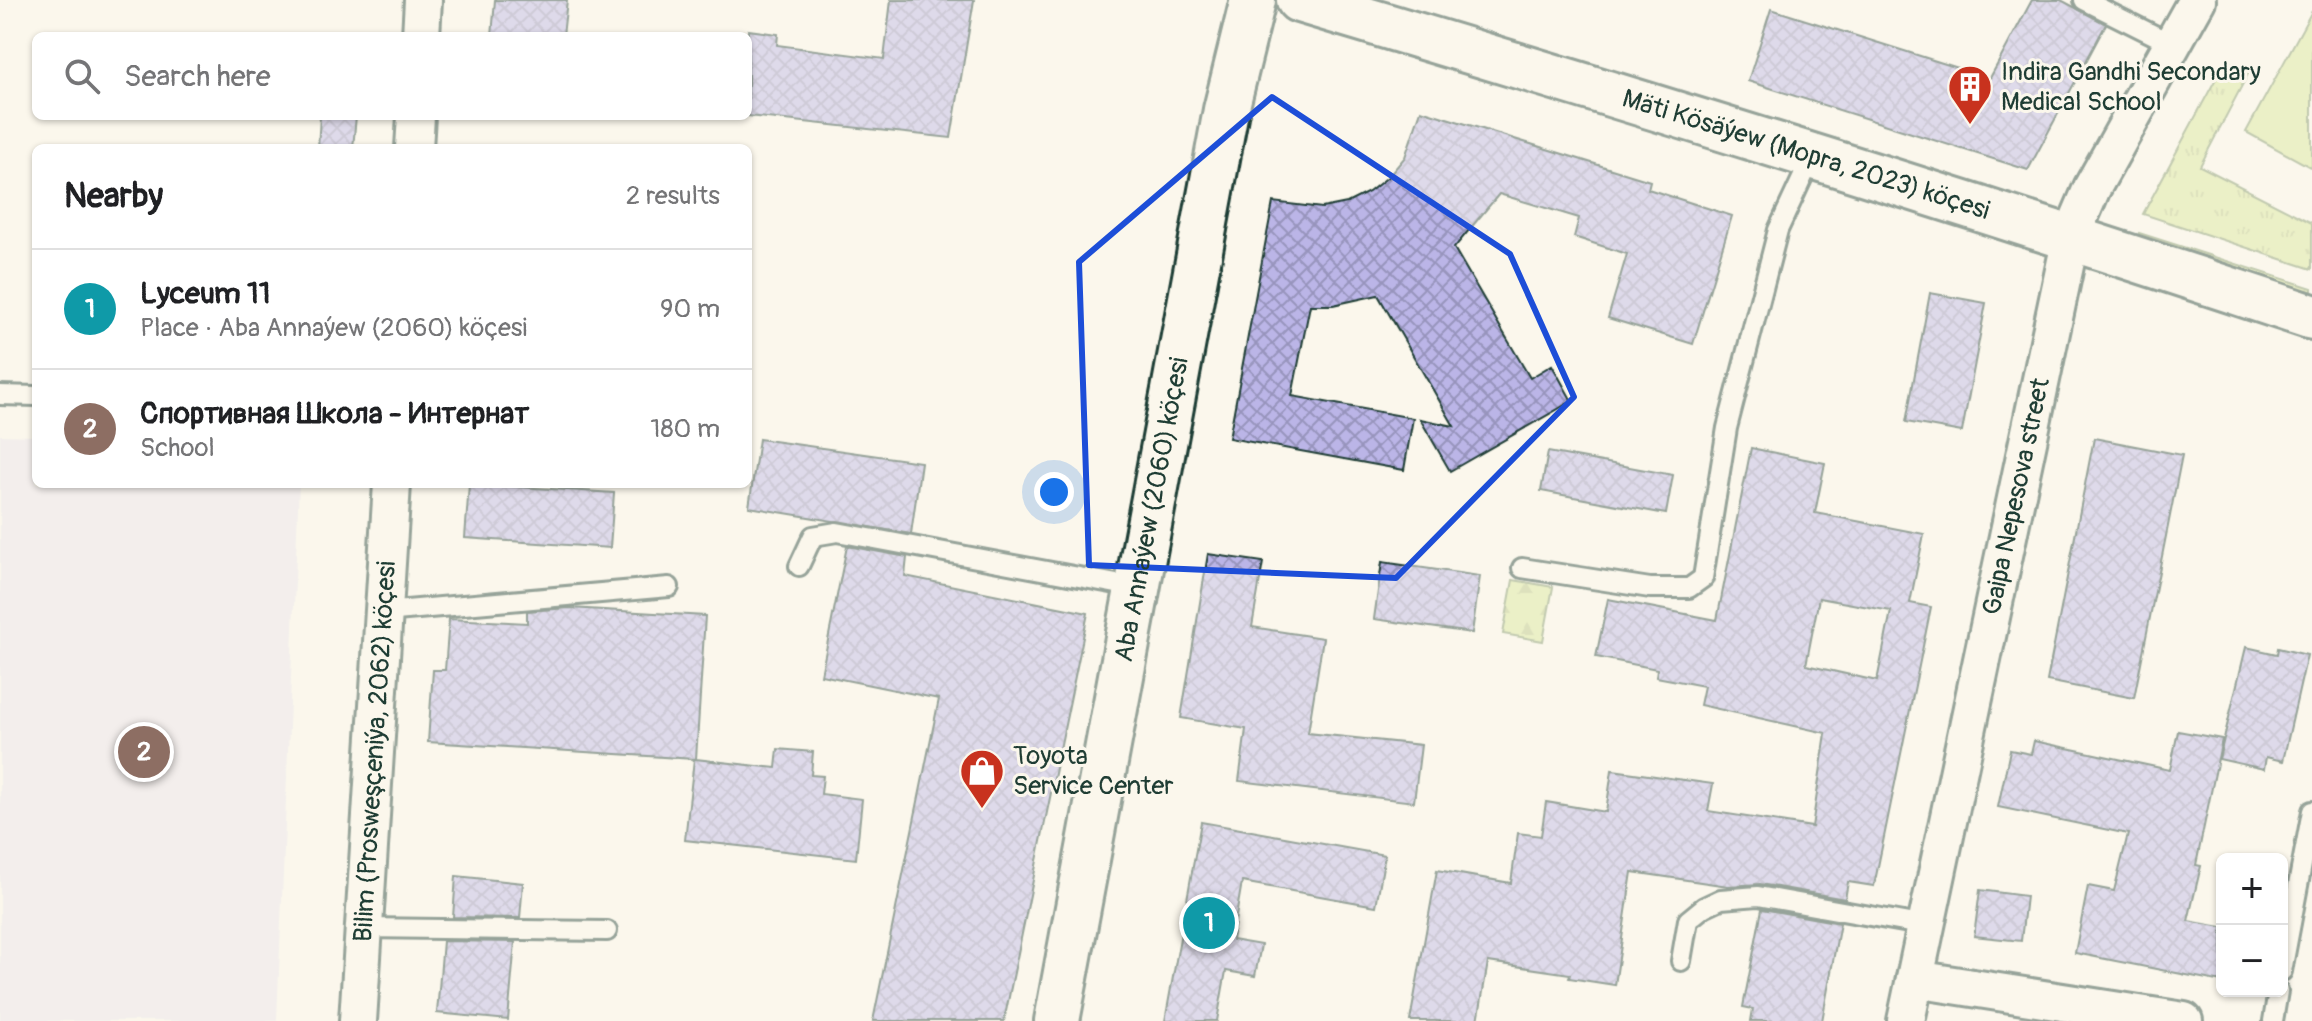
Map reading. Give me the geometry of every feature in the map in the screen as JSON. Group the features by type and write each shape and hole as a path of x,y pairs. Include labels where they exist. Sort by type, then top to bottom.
{"street":[{"path":"421,32 423,0"},
{"name":"Aba Annaýew (2060) köçesi","path":"1057,1021 1226,110 1253,0"},
{"name":"Mäti Kösäýew (Mopra, 2023) köçesi","path":"1299,0 1813,155 2312,317"},
{"name":"Gaipa Nepesova street","path":"1906,1021 2071,237 2092,188 2197,0"},
{"path":"414,144 416,120"},
{"name":"Bilim (Prosweşçeniýa, 2062) köçesi","path":"358,1021 392,488"},
{"path":"1915,979 2184,1021"}],"lane":[{"path":"2084,0 2174,45"},
{"path":"1522,568 1650,588 1689,588 1703,578 1727,428 1774,245 1813,155"},
{"path":"0,395 32,396"},
{"path":"799,566 813,536 837,532 1138,588"},
{"path":"384,612 669,587"},
{"path":"2288,939 2312,811"},
{"path":"1681,961 1688,920 1721,899 1758,896 1926,926"},
{"path":"364,928 607,931"},
{"path":"2273,1021 2277,997"}],"highlighted area":[{"path":"1272,97 1510,254 1574,397 1396,578 1089,565 1079,262"}],"shaded area":[{"path":"0,435 32,436 32,488 299,488 277,1021 0,1021"}],"green space":[{"path":"2312,11 2312,168 2246,132"},
{"path":"2226,60 2249,72 2200,166 2312,223 2312,269 2143,214"},
{"path":"2139,233 2312,288 2312,298 2137,241"},
{"path":"1513,580 1553,587 1543,641 1503,634"}],"building":[{"path":"495,0 567,0 563,32 492,32"},
{"path":"891,0 974,0 951,138 752,116 752,32 748,30 778,34 777,45 884,59"},
{"name":"Indira Gandhi Secondary Medical School","path":"2032,0 2061,0 2106,24 2028,170 1748,81 1771,9 1990,78"},
{"path":"1421,110 1650,181 1648,189 1732,216 1693,344 1608,318 1627,254 1574,237 1579,218 1499,194 1454,248 1530,378 1552,365 1572,401 1450,471 1420,419 1454,426 1378,295 1333,305 1310,305 1292,396 1413,418 1404,470 1229,438 1273,202 1322,208 1347,203 1369,192 1389,176 1405,157"},
{"path":"320,120 356,120 353,144 318,144"},
{"path":"1930,293 1986,303 1962,432 1906,422"},
{"path":"2094,438 2182,455 2134,698 2047,681"},
{"path":"759,439 921,462 911,534 749,507"},
{"path":"1751,448 1825,463 1815,513 1924,534 1910,603 1931,607 1874,886 1848,882 1845,899 1760,884 1728,886 1632,872 1615,985 1569,978 1570,974 1488,962 1478,1021 1410,1021 1437,870 1511,883 1518,833 1541,836 1546,802 1606,812 1612,770 1713,784 1708,811 1812,827 1826,733 1700,705 1704,686 1656,677 1657,669 1596,657 1608,599 1717,620","holes":["1819,598 1891,611 1877,681 1806,665"]},
{"path":"1548,452 1673,475 1666,514 1541,491"},
{"path":"469,488 614,493 610,548 465,538"},
{"name":"Toyota Service Center","path":"847,546 907,557 905,576 1088,613 1004,1021 873,1021 939,699 821,675"},
{"path":"1208,554 1263,562 1252,627 1323,638 1308,733 1421,745 1414,802 1239,781 1246,729 1181,718"},
{"path":"1382,562 1480,576 1472,633 1374,619"},
{"path":"570,608 705,616 696,759 776,768 778,749 813,752 811,775 823,776 821,794 862,799 856,859 685,840 694,759 428,742 433,670 445,670 449,619 527,623 527,611"},
{"path":"2246,647 2277,654 2278,648 2307,655 2283,761 2266,757 2264,769 2219,759"},
{"path":"2178,731 2222,739 2196,865 2201,866 2188,921 2216,926 2216,981 2075,953 2088,886 2114,891 2128,834 1998,807 2010,750 2031,754 2034,741 2170,770"},
{"path":"1201,822 1385,855 1376,906 1242,882 1232,940 1261,945 1255,976 1226,971 1217,1021 1165,1021"},
{"path":"456,876 523,883 520,918 453,917"},
{"path":"1980,890 2026,896 2021,941 1974,936"},
{"path":"1762,909 1840,923 1822,1021 1751,1021 1753,1009 1743,1007"},
{"path":"443,941 515,942 508,1020 437,1013"}],"place":[{"name":"Indira Gandhi Secondary Medical School","path":"1970,126"},
{"name":"Спортивная Школа - Интернат","path":"144,752"},
{"name":"Toyota Service Center","path":"982,810"},
{"name":"Lyceum 11","path":"1209,923"}]}
